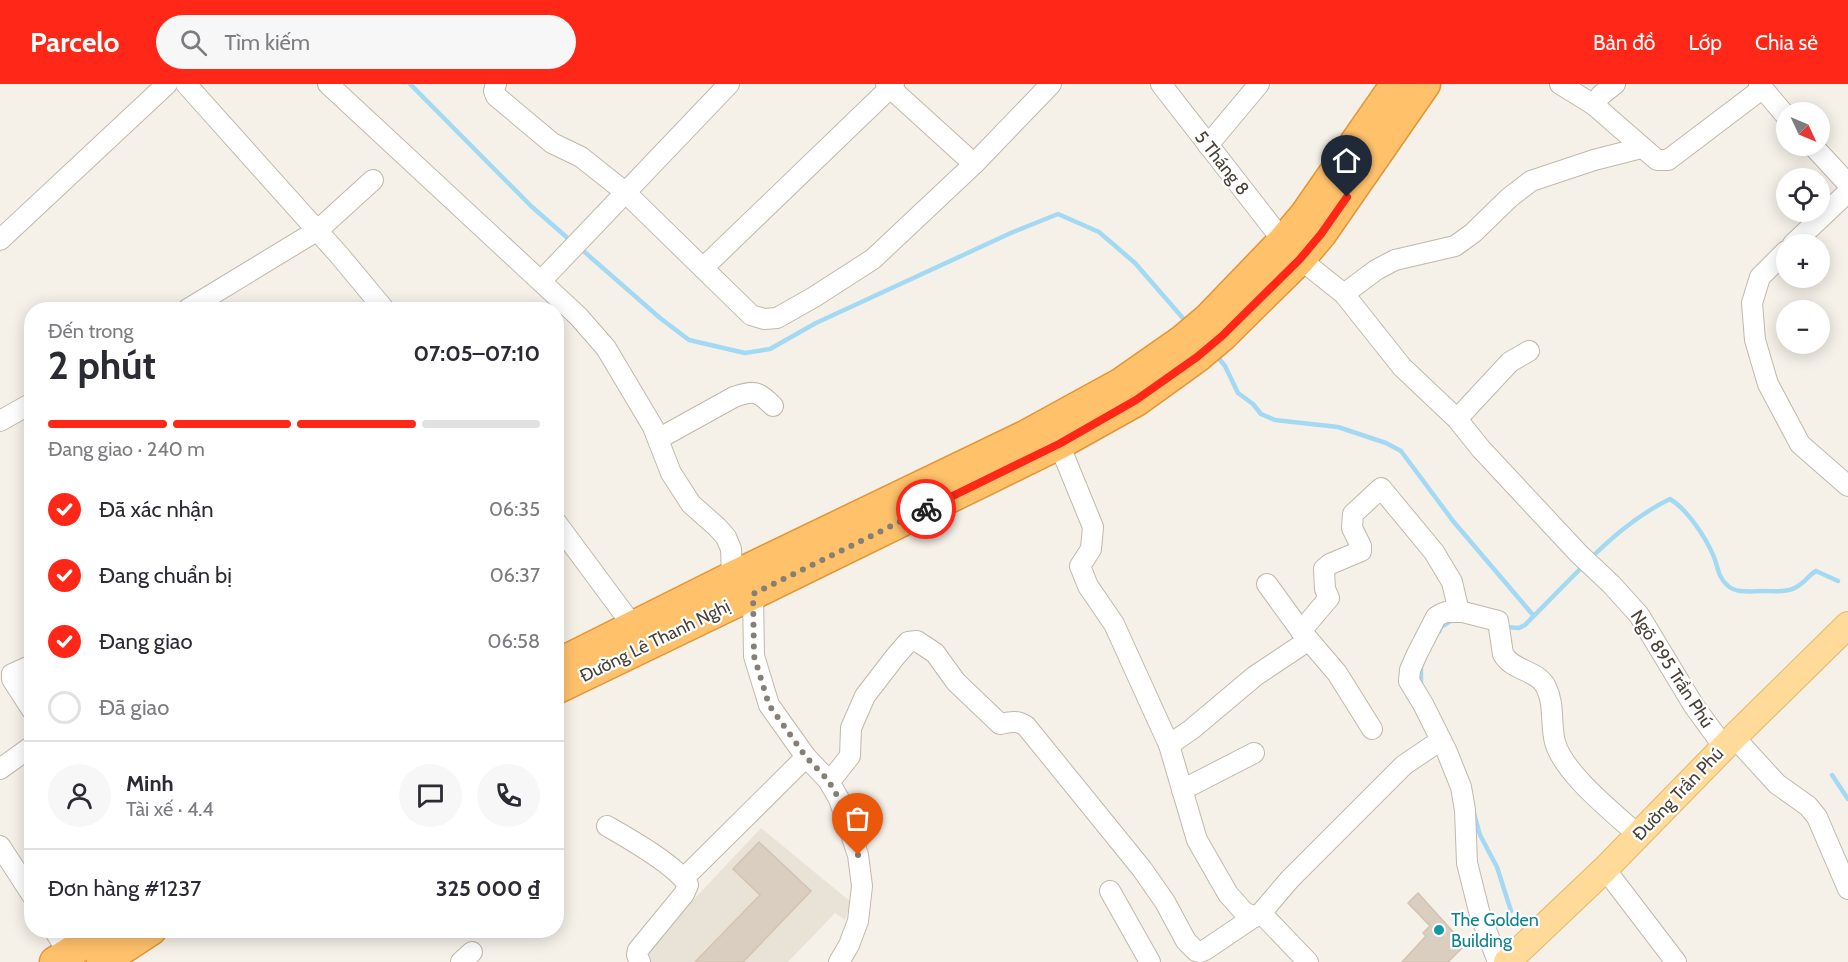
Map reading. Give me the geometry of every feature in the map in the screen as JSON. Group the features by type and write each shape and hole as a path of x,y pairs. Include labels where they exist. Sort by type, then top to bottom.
{"highway":[{"path":"1292,250 1305,215 1396,84"},
{"path":"1190,349 1215,328 1292,250 1321,234 1425,84"},
{"name":"Đường Lê Thanh Nghị","path":"923,497 1059,444 1136,400 1190,349"},
{"name":"Đường Lê Thanh Nghị","path":"564,685 743,585 923,497 1027,435 1190,349"},
{"name":"Đường Lê Thanh Nghị","path":"564,660 633,626 743,585"},
{"path":"63,952 90,938"},
{"path":"102,962 139,938"}],"main road":[{"name":"Đường Trần Phú","path":"1507,962 1605,869 1729,742 1847,630"}],"street":[{"path":"0,240 167,84"},
{"path":"186,84 318,230 378,302"},
{"path":"328,84 546,276 606,348 653,427 671,473 691,504 726,537 743,585 754,656 769,705 806,757 828,780 839,799 858,855 861,886 858,921 849,945 839,962"},
{"path":"496,84 494,91 496,96 543,136 557,146 582,157 625,192 751,315 764,319 777,318 873,259 974,164 1051,84"},
{"path":"546,276 729,84"},
{"path":"1208,145 1259,84"},
{"path":"1560,84 1594,105 1657,160 1668,160 1761,86 1776,104"},
{"path":"1594,105 1601,95 1615,84"},
{"path":"703,268 890,85 974,164"},
{"name":"5 Tháng 8","path":"1167,87 1208,145 1292,250 1344,294 1402,367 1457,418"},
{"path":"1344,294 1376,270 1395,260 1455,246 1473,233 1509,198 1531,181 1594,160 1641,148"},
{"path":"1822,156 1848,184"},
{"path":"200,302 318,230 373,180"},
{"path":"1804,234 1848,192"},
{"path":"1776,261 1760,277 1752,303 1755,340 1768,384 1800,444 1848,486"},
{"path":"1457,418 1510,362 1529,351"},
{"path":"658,439 734,397 746,393 755,392 762,395 773,406"},
{"path":"0,422 24,408"},
{"name":"Ngõ 895 Trần Phú","path":"1457,418 1481,449 1639,615 1694,706 1729,742 1777,784 1808,806 1817,817 1848,889"},
{"path":"1059,444 1093,527 1091,549 1080,566 1088,586 1114,624 1169,745 1197,840 1228,894 1244,912 1257,915 1308,962"},
{"path":"1169,745 1192,729 1305,636 1329,598 1325,589 1324,568 1361,551 1361,546 1352,528 1353,514 1381,488 1434,552 1452,582 1459,612"},
{"path":"564,533 633,626"},
{"path":"1267,584 1305,636 1337,673 1372,729"},
{"path":"1498,962 1479,910 1467,863 1465,810 1461,787 1424,704 1409,681 1410,670 1437,617 1446,612 1459,612 1493,618 1499,625 1505,659 1531,672 1546,685 1553,708 1552,726 1555,745 1566,763 1583,784 1638,835"},
{"path":"828,780 835,776 850,756 851,728 865,696 908,642 916,641 935,653 956,682 1000,724 1015,721 1026,726 1142,869 1165,902 1186,941 1200,952 1257,915 1404,765 1441,740"},
{"path":"24,669 12,674 12,679 24,698"},
{"path":"0,769 24,752"},
{"path":"1182,790 1254,753"},
{"path":"684,878 806,757"},
{"path":"607,826 650,852 684,878 688,885 684,894 638,950 637,955 640,962"},
{"path":"4,859 24,885"},
{"path":"1605,869 1676,962"},
{"path":"1110,891 1150,962"}],"shaded area":[{"path":"761,828 851,902 845,920 835,913 788,962 651,962 648,957 649,947"}],"building":[{"path":"759,842 811,891 743,962 695,962 760,895 733,869"},
{"name":"The Golden Building","path":"1418,893 1465,945 1448,962 1402,962 1426,936 1423,933 1430,926 1408,903"}],"waterway":[{"path":"410,84 531,206 571,241"},
{"path":"580,248 660,318 689,340 745,353 770,349 816,323 1013,232 1058,214 1099,232 1135,263 1188,324"},
{"path":"1216,355 1225,366 1238,393 1253,404 1261,414 1275,420 1338,427 1386,443 1401,451 1453,521 1533,615"},
{"path":"1590,559 1628,526 1648,511 1670,499 1696,525 1711,550 1722,579 1735,590 1786,591 1798,586 1816,571 1838,581"},
{"path":"1504,627 1519,628 1525,625 1584,565"},
{"path":"1439,632 1441,627 1452,620"},
{"path":"1421,666 1421,684"},
{"path":"1832,775 1848,799"},
{"path":"1473,810 1480,835 1497,867 1511,911"}],"way so far":[{"path":"858,855 839,799 828,780 806,757 769,705 754,656 753,594 926,509"}],"place":[{"name":"The Golden Building","path":"1439,930"}],"route":[{"path":"926,509 1059,444 1136,400 1197,357 1222,336 1300,259 1347,197"}]}
